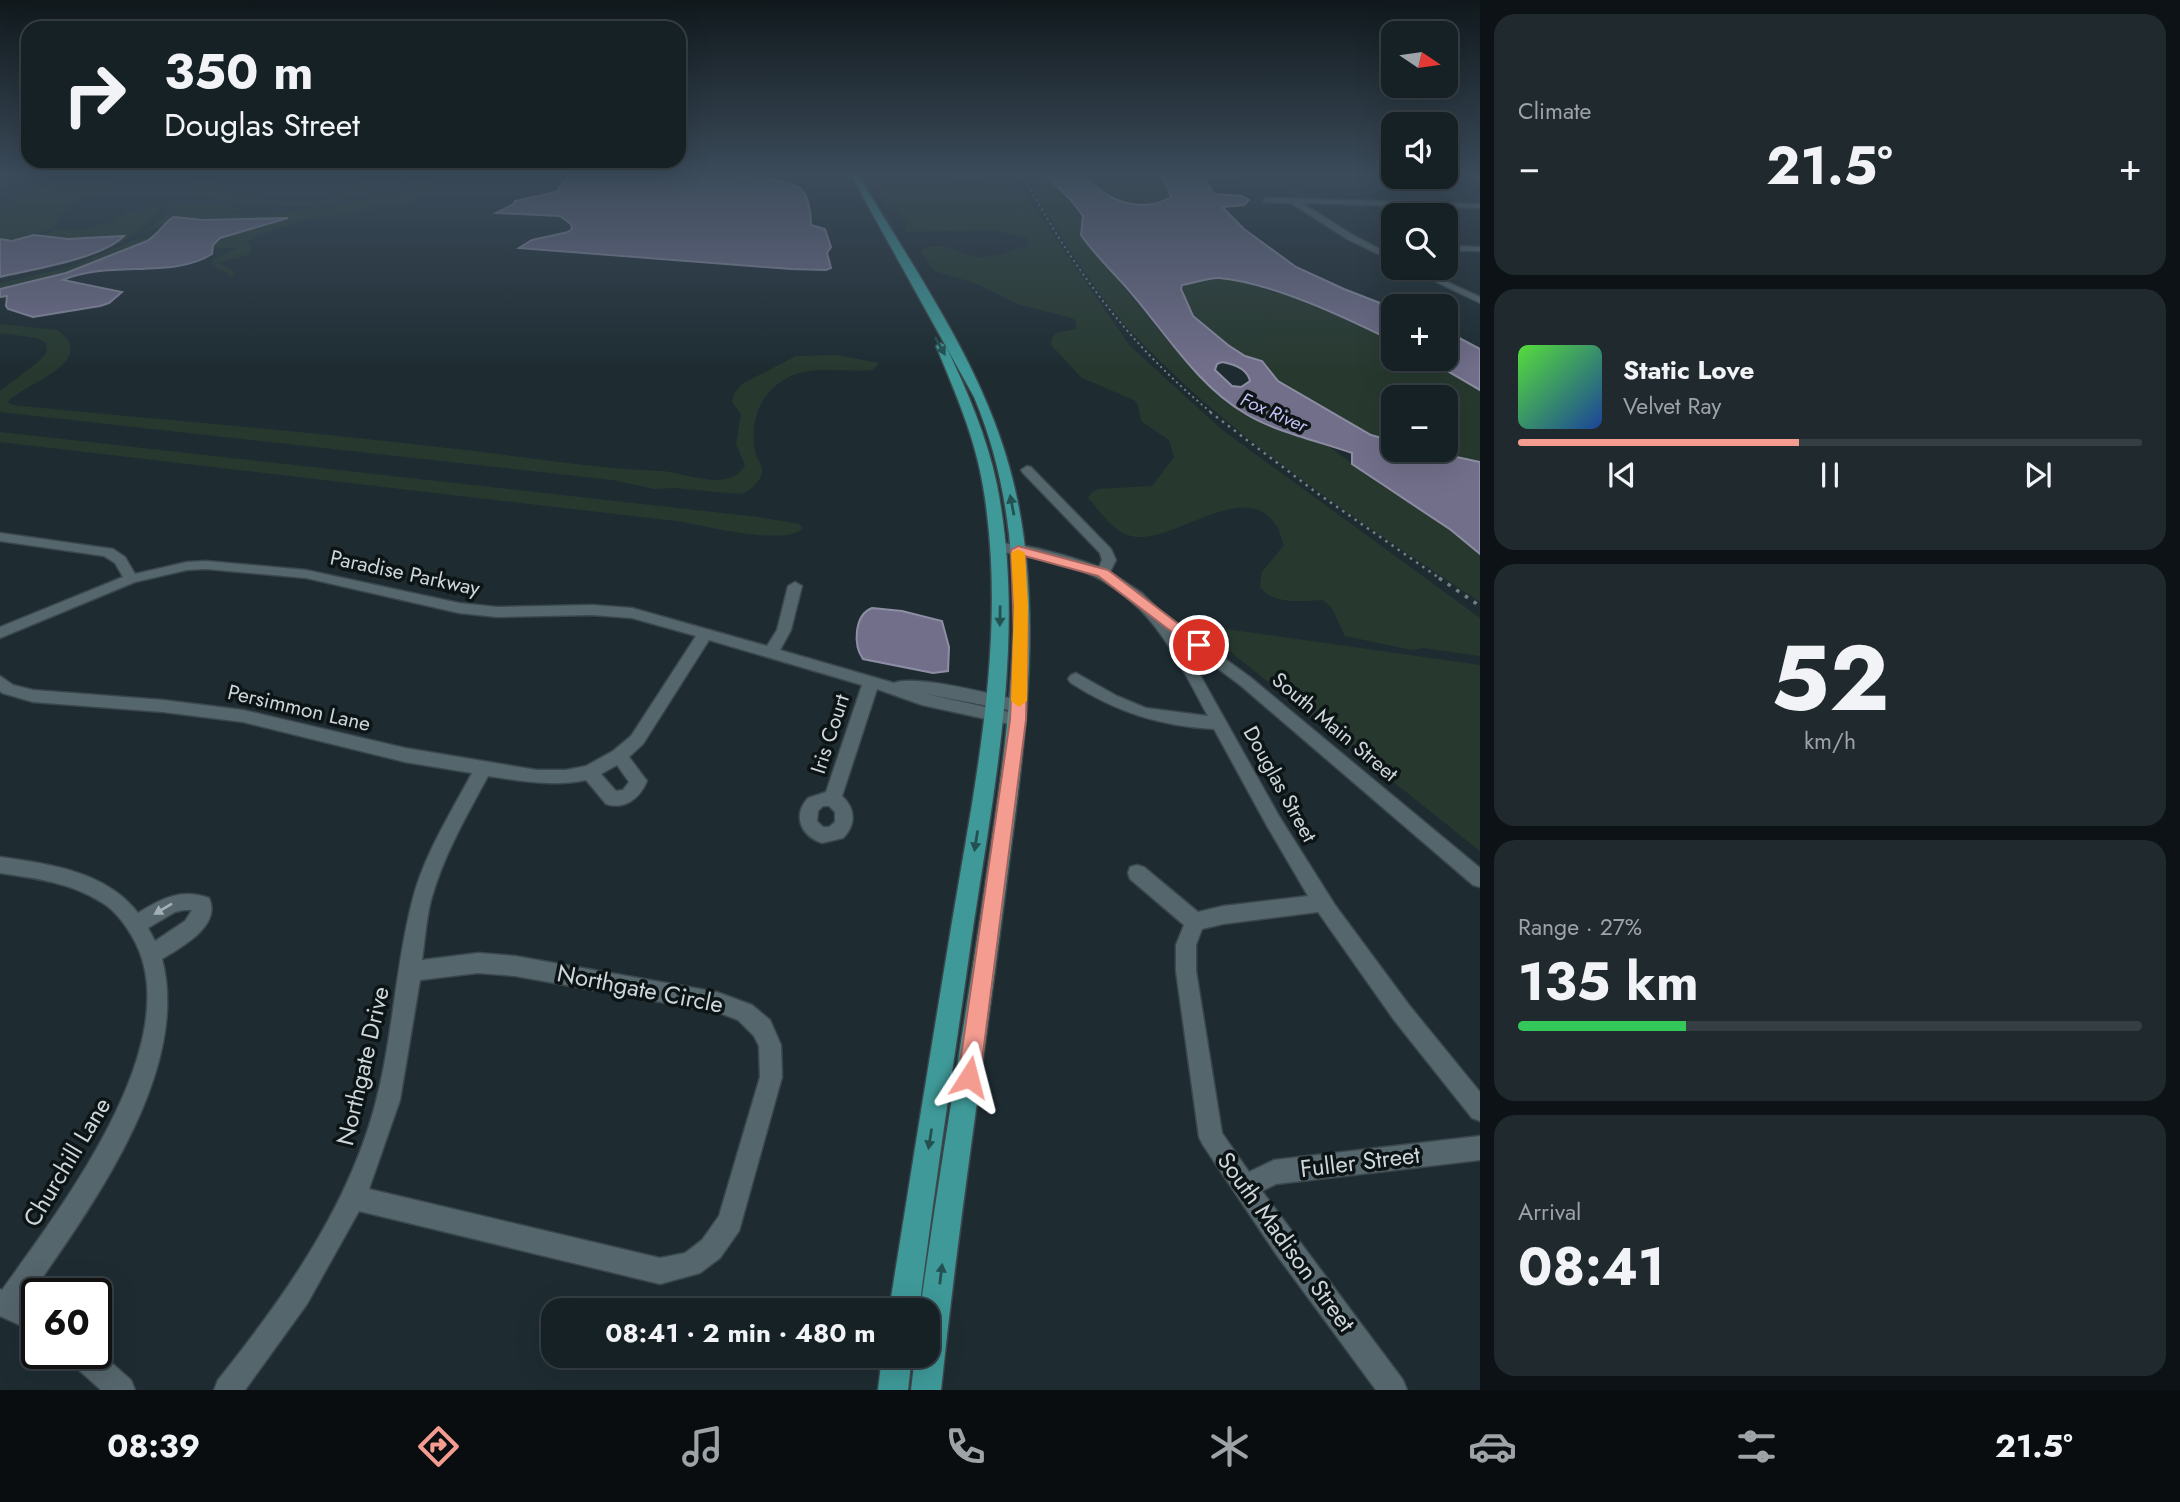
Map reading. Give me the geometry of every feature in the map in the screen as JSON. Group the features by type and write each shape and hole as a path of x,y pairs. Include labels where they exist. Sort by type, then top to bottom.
{"main road":[{"path":"881,240 943,350 966,399 986,462 1021,605 1018,713 926,1390"},
{"path":"891,240 978,394 1004,471 1009,549 995,708 906,1298"},
{"path":"893,1390 896,1368"}],"street":[{"path":"1356,240 1381,253"},
{"path":"1364,245 1381,246"},
{"path":"1458,248 1480,249"},
{"path":"1436,280 1479,300"},
{"path":"1027,470 1106,552 1109,560 1103,573"},
{"path":"0,537 108,552 120,559 131,579"},
{"name":"Douglas Street","path":"1009,549 1103,573 1137,596 1157,615 1220,723 1283,840 1323,903 1429,1049 1480,1110"},
{"name":"Paradise Parkway","path":"0,633 131,579 175,568 206,565 279,571 337,580 459,608 498,612 612,611 652,617 922,699 1018,713"},
{"path":"771,653 784,630 795,586"},
{"name":"South Main Street","path":"1157,615 1245,681 1480,879"},
{"name":"Persimmon Lane","path":"0,682 8,689 33,696 163,706 243,716 403,755 537,777 574,776 590,772 619,756 637,740 706,633"},
{"path":"1076,679 1108,700 1140,714 1177,722 1220,723"},
{"name":"Iris Court","path":"832,800 879,684"},
{"path":"590,772 612,799 628,796 634,791 638,780 619,756"},
{"name":"Northgate Drive","path":"228,1390 276,1328 355,1198 383,1118 398,1052 421,902 432,869 483,769"},
{"name":"Churchill Lane","path":"0,865 67,877 108,895 136,924 153,954 158,997 151,1049 144,1076 128,1116 93,1179 3,1303"},
{"path":"1136,873 1195,922 1223,915 1323,903"},
{"path":"136,924 174,901 190,899 202,904 202,913 195,926 153,954"},
{"name":"South Madison Street","path":"1195,922 1186,944 1186,971 1211,1137 1244,1187 1393,1390"},
{"name":"Northgate Circle","path":"355,1198 660,1271 691,1264 711,1250 730,1222 771,1077 770,1045 766,1036 754,1019 731,1005 515,966 478,963 411,971"},
{"name":"Fuller Street","path":"1244,1187 1274,1172 1480,1149"},
{"path":"3,1303 21,1312"},
{"path":"98,1369 121,1390"}],"green space":[{"path":"117,240 125,240 66,264 0,279 104,248"},
{"path":"135,240 150,240 112,258 0,289 0,283 67,268"},
{"path":"217,240 251,240 248,241 252,250 249,254 219,263 236,274 228,278 228,273 217,269 212,263 214,259 238,248 214,248"},
{"path":"1028,240 1056,240 1130,346 1221,429 1480,618 1480,656 1424,648 1412,650 1345,636 1332,608 1323,600 1289,601 1266,593 1260,587 1262,572 1284,545 1277,527 1262,512 1245,508 1225,510 1163,533 1144,537 1122,533 1106,520 1088,498 1091,493 1098,489 1152,486 1174,457 1169,440 1141,421 1138,405 1134,400 1082,378 1050,344 1055,333 1076,329 1076,322 1072,318 1017,304 975,283 934,271 921,251 928,247 941,246 987,257 1028,246"},
{"path":"1064,240 1085,240 1168,341 1226,401 1249,416 1324,443 1384,487 1451,530 1480,554 1480,602 1302,480 1218,413 1140,341 1108,304"},
{"path":"1216,277 1307,303 1381,335 1381,371 1448,371 1480,390 1480,462 1458,457 1458,385 1381,385 1381,438 1371,435 1278,381 1262,361 1245,356 1228,345 1193,316 1186,304 1181,285"},
{"path":"0,324 57,330 69,341 70,352 65,362 15,395 8,402 12,405 377,440 603,467 661,471 718,480 738,474 745,465 736,444 741,414 732,402 734,394 742,384 796,356 837,355 879,363 873,370 803,372 779,383 770,391 762,401 754,425 755,451 762,469 761,476 752,487 741,494 674,488 654,489 613,480 0,412 0,391 47,352 46,343 37,338 0,333"},
{"path":"0,432 758,517 799,524 803,528 795,533 781,535 746,534 684,522 0,442"},
{"path":"1197,625 1480,665 1480,851"}],"water":[{"path":"0,240 119,240 83,257 0,277"},
{"path":"218,240 213,245 212,254 179,266 100,271 63,280 122,292 109,303 100,306 33,317 8,309 7,296 0,297 0,289 66,273 147,241"},
{"path":"532,240 829,240 831,247 827,253 831,268 791,269 519,248"},
{"name":"Fox River","path":"1084,240 1259,240 1296,267 1381,303 1381,335 1285,294 1240,281 1215,278 1182,285 1181,289 1193,316 1228,345 1245,356 1262,361 1278,381 1371,435 1381,438 1381,462 1458,462 1458,457 1480,462 1480,554 1451,530 1352,464 1352,453 1283,431 1257,420 1228,402 1196,372","holes":["1222,362 1243,370 1250,381 1241,387 1232,386 1215,370 1217,364"]},
{"path":"1458,337 1480,349 1480,390 1448,371 1458,371"},
{"path":"872,608 902,611 942,621 949,647 948,671 933,673 863,659 858,646 857,631 862,617"}],"railway":[{"path":"1060,240 1129,333 1183,388 1212,413"},
{"path":"1210,412 1317,493 1442,580"},
{"path":"1439,578 1480,606"}],"slow traffic":[{"path":"1018,553 1021,605 1019,701"}],"route":[{"path":"969,1077 1018,720 1021,657 1018,550 1103,573 1120,583 1157,615 1199,645"}]}
